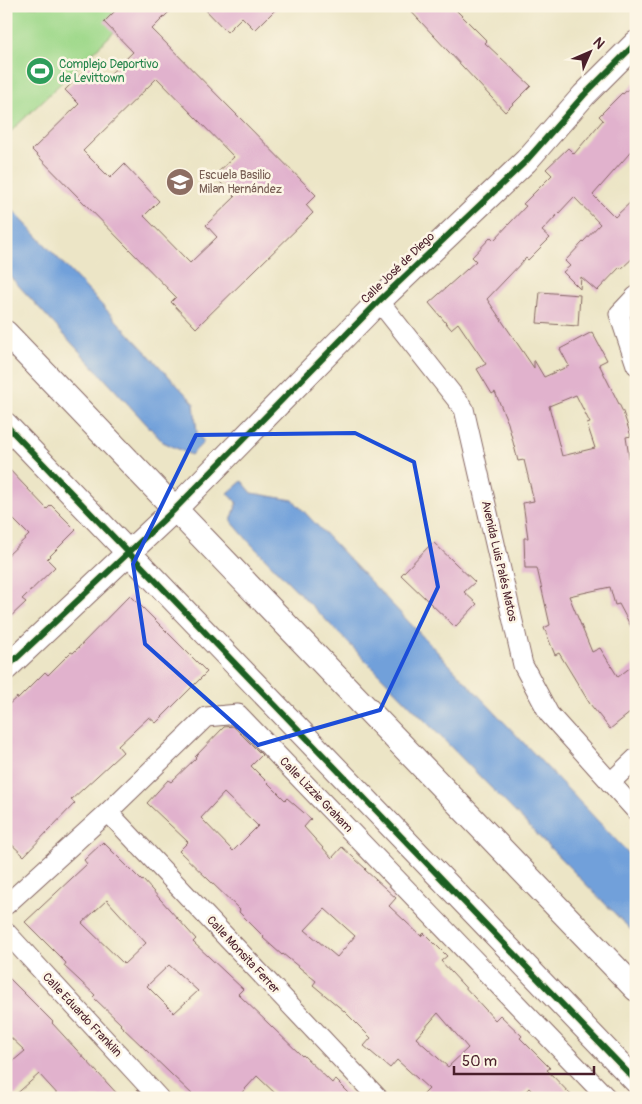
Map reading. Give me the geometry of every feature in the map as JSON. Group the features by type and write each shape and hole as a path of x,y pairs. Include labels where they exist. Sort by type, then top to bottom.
{"street":[{"name":"Calle José de Diego","path":"6,668 175,509 379,301 526,161 584,95 636,43"},
{"path":"636,296 619,314 636,365"},
{"name":"Avenida Luis Palés Matos","path":"379,301 464,408 523,665 549,714 636,811"},
{"path":"6,333 636,989"},
{"path":"6,425 636,1081"},
{"name":"Calle Lizzie Graham","path":"6,905 108,812 206,717 238,714 607,1098"},
{"path":"610,784 636,758"},
{"name":"Calle Monsita Ferrer","path":"108,812 378,1098"},
{"name":"Calle Eduardo Franklin","path":"6,932 159,1098"}],"highlighted area":[{"path":"355,433 414,462 438,587 380,710 258,745 145,644 133,564 196,435"}],"green space":[{"name":"Complejo Deportivo de Levittown","path":"6,6 141,6 6,136"}],"water":[{"path":"6,203 194,403 197,433 204,442 191,455 163,442 6,272"},
{"path":"242,481 252,493 293,500 636,861 636,935 251,544 231,521 237,503 228,493"}],"building":[{"path":"120,6 175,6 152,29 316,195 306,205 313,213 196,328 171,302 176,297 32,150 79,104 65,90 90,65 104,80 133,52 104,22","holes":["157,78 234,157 214,176 235,197 206,225 217,237 190,263 144,216 159,201 124,164 110,178 83,151"]},
{"path":"202,6 279,6 255,30 242,17 227,32"},
{"path":"406,6 452,6 487,41 485,43 531,86 505,112"},
{"path":"636,82 636,146 593,195 615,217 636,197 636,255 621,269 620,267 597,291 581,277 580,289 563,272 570,266 565,261 600,224 574,197 542,231 550,238 528,260 526,258 487,299 534,368 534,360 544,377 569,366 560,349 592,332 607,360 599,364 623,412 631,436 626,437 634,490 636,490 636,636 619,604 615,605 610,587 569,596 592,652 600,648 618,677 636,663 636,708 610,729 590,704 559,653 555,655 544,628 550,625 537,568 525,568 524,538 528,538 523,503 534,501 524,460 518,461 508,423 495,392 492,394 477,369 486,364 458,323 451,329 429,303 476,261 472,257 491,237 494,240 526,206 523,204 552,175 546,169 568,148 574,154 603,120 599,116","holes":["576,395 590,423 587,424 595,448 562,456 549,406"]},
{"path":"540,292 580,295 578,326 537,323"},
{"path":"6,466 47,509 51,505 76,530 47,559 55,567 22,599 26,602 6,621 6,557 29,535 6,512"},
{"path":"433,542 475,582 464,592 477,604 455,627 401,575"},
{"path":"130,595 207,672 156,723 149,717 118,746 123,752 71,800 75,803 24,856 6,839 6,707 17,697 18,699 45,672 48,675 71,652 73,653"},
{"path":"233,726 262,755 251,766 285,800 287,798 311,819 304,827 332,858 342,847 396,898 389,906 421,936 424,933 447,956 441,961 495,1020 500,1015 522,1036 520,1038 550,1068 547,1070 574,1098 538,1098 529,1088 519,1098 420,1098 429,1089 397,1060 390,1068 364,1046 371,1038 344,1011 313,985 316,981 263,938 239,912 240,910 179,851 188,842 147,803 168,780 171,782 196,758 224,727","holes":["224,793 258,826 233,851 201,818","325,909 355,936 337,957 305,930","438,1013 468,1048 448,1067 416,1038"]},
{"path":"103,842 143,880 196,939 193,942 243,989 238,994 332,1083 335,1079 354,1098 280,1098 257,1076 237,1098 196,1098 120,1025 93,997 95,995 64,966 66,963 25,922 87,864 84,860","holes":["107,900 146,943 124,964 82,923","169,965 198,991 174,1013 147,986"]},
{"path":"6,975 53,1022 121,1098 61,1098 39,1074 12,1098 6,1098 6,1067 25,1051 6,1033"}],"cycle path":[{"path":"6,668 175,509 379,301 526,161 584,95 636,43"},
{"path":"6,425 636,1081"}],"place":[{"name":"Complejo Deportivo de Levittown","path":"40,71"},
{"name":"Escuela Basilio Milan Hernández","path":"180,182"}]}
